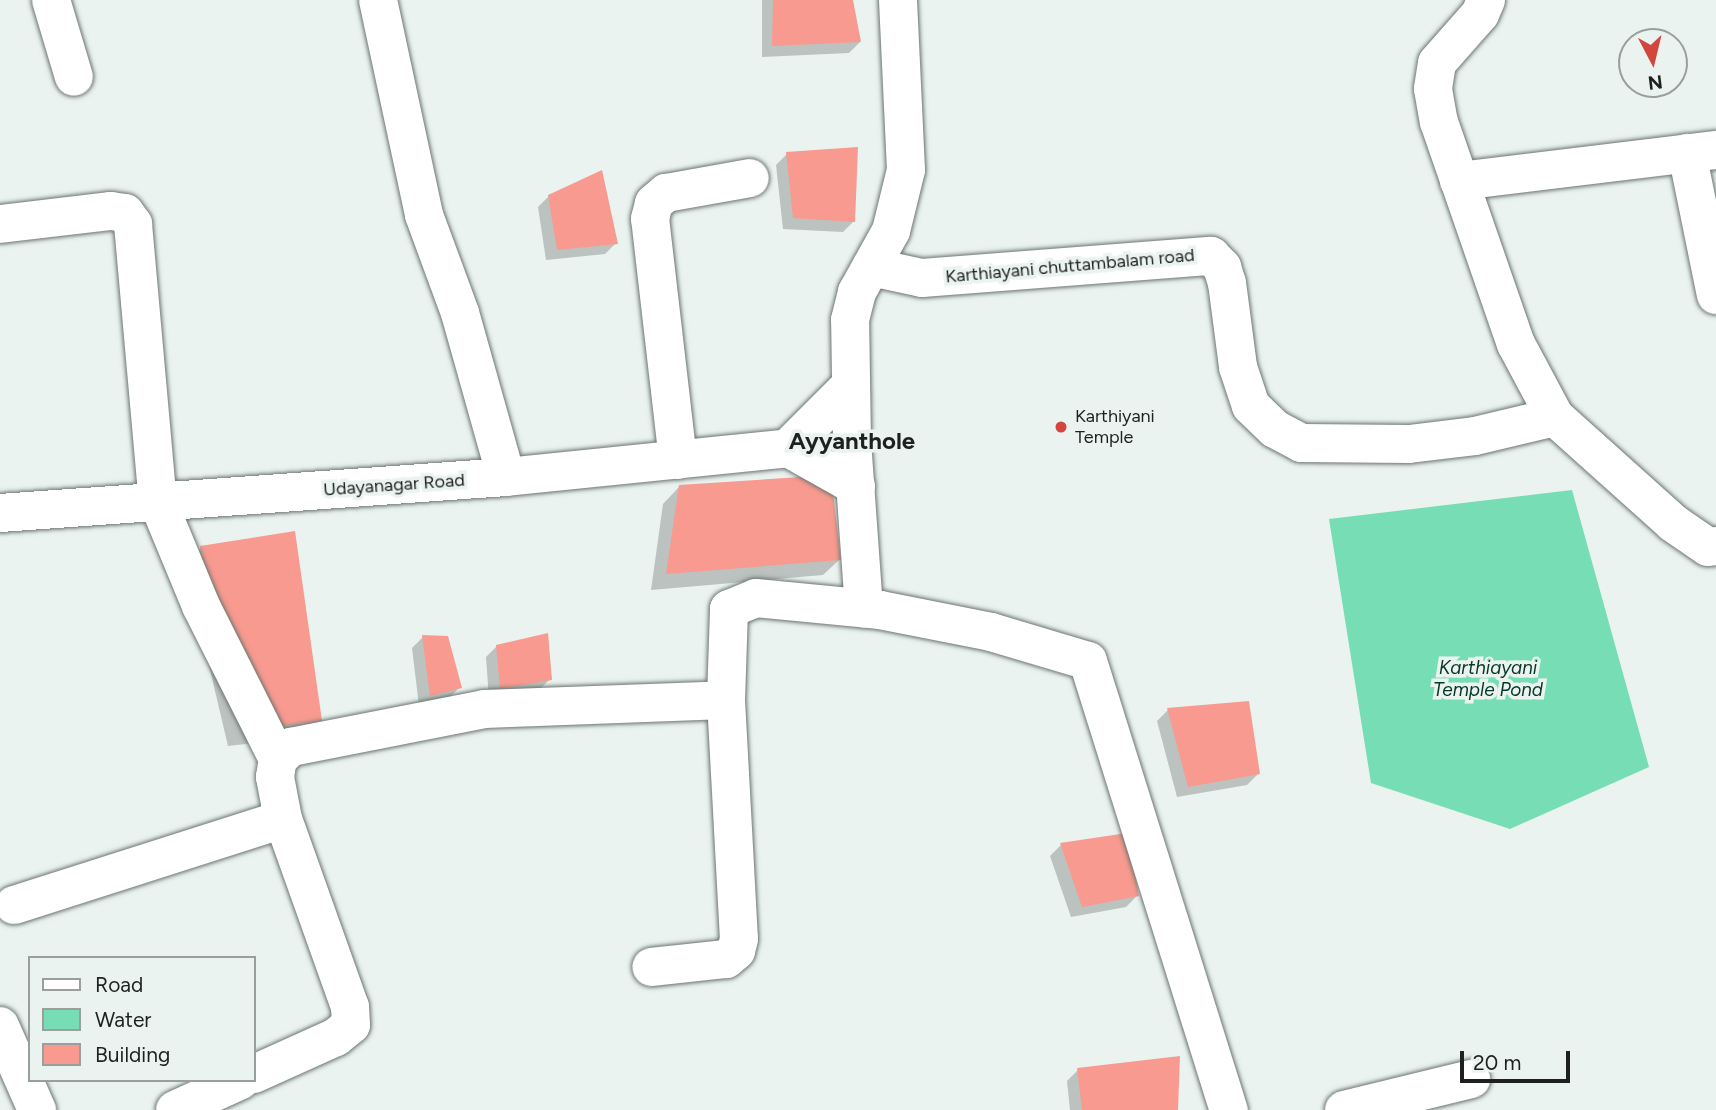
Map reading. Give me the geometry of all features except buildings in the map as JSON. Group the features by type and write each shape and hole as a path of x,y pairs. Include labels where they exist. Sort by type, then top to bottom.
{"street":[{"path":"51,0 74,77"},
{"path":"378,0 424,215 460,313 506,477"},
{"path":"864,609 852,441 850,320 857,292 891,231 906,170 898,0"},
{"path":"1486,0 1474,21 1437,63 1433,89 1439,122 1516,344 1555,417 1672,523 1708,548 1716,547"},
{"path":"1459,181 1702,152 1716,295"},
{"path":"678,460 650,219 654,203 666,193 750,178"},
{"path":"0,224 111,211 125,213 133,224 158,502 201,606 278,760"},
{"name":"Karthiayani chuttambalam road","path":"871,267 922,278 1194,254 1211,256 1222,267 1227,282 1238,367 1251,407 1275,429 1301,443 1409,444 1475,436 1555,417"},
{"path":"850,386 790,448 856,486"},
{"name":"Udayanagar Road","path":"0,513 506,477 790,448"},
{"path":"651,967 726,959 736,951 739,939 726,700 729,608 756,598 864,609 991,632 1088,661 1229,1110"},
{"path":"256,1073 336,1038 351,1025 350,1007 283,819 275,777 278,760 291,747 484,709 726,700"},
{"path":"14,905 283,819"},
{"path":"0,1026 37,1110"},
{"path":"1344,1110 1471,1079"},
{"path":"175,1110 237,1082"}],"water":[{"name":"Karthiayani Temple Pond","path":"1572,490 1649,767 1510,829 1371,783 1329,519"}],"place":[{"name":"Karthiyani Temple","path":"1061,427"}],"district":[{"name":"Ayyanthole","path":"852,441"}]}
